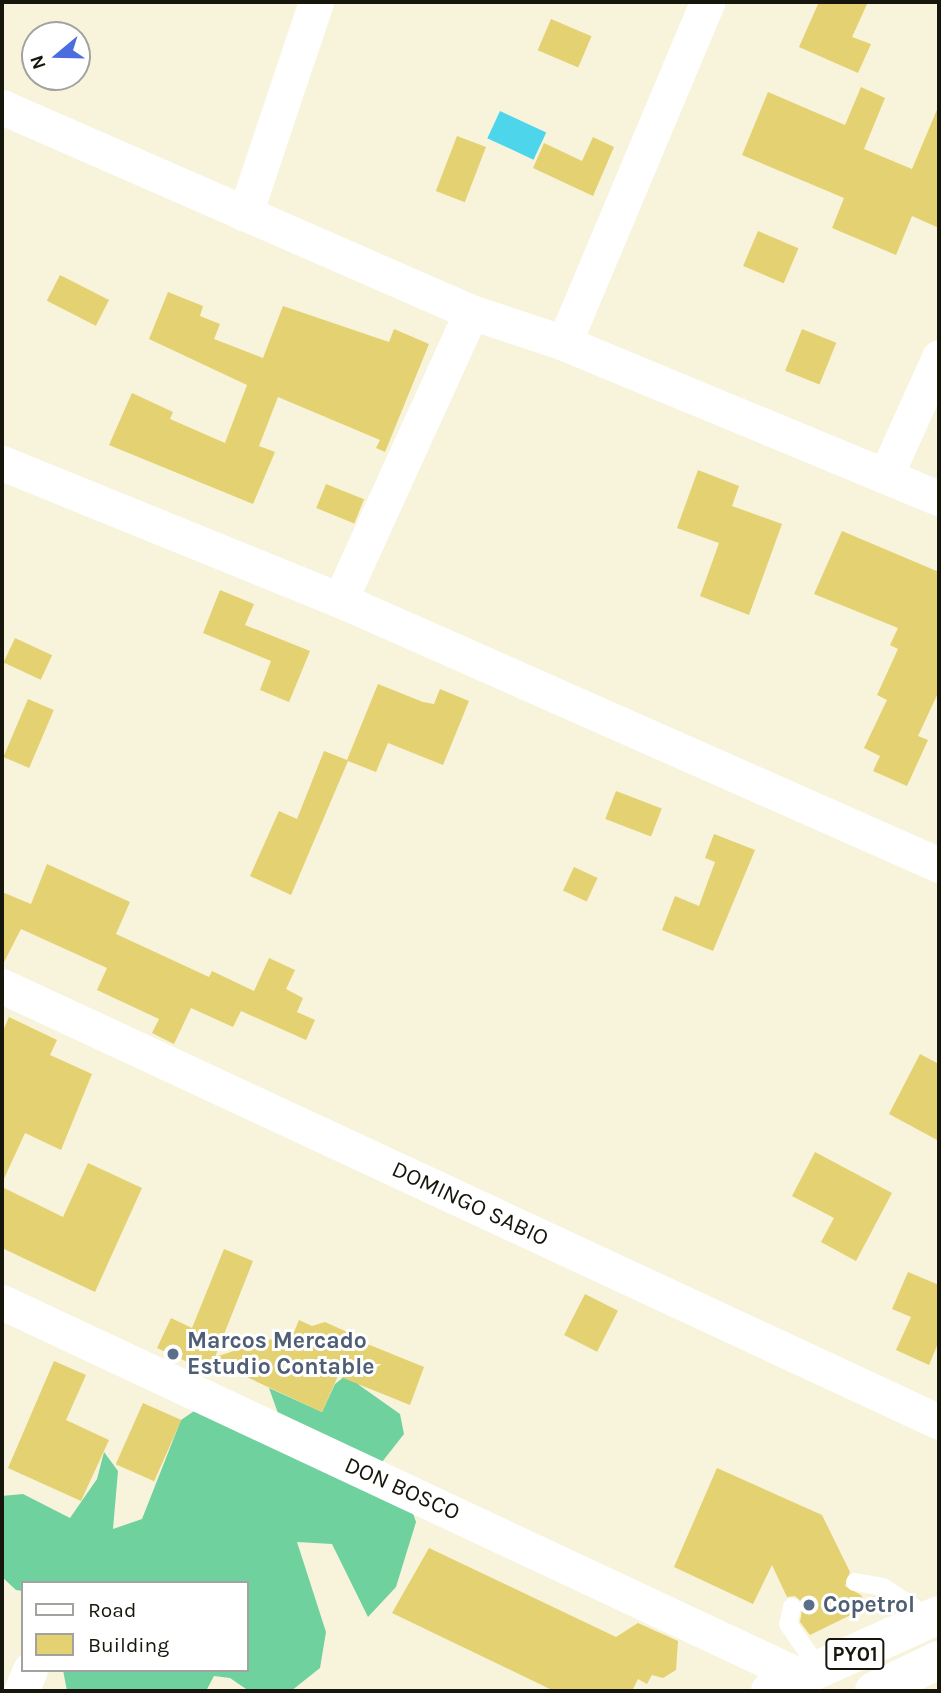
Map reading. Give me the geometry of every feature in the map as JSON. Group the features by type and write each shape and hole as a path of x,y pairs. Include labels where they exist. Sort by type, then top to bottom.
{"highway":[{"name":"PY01","path":"797,1679 935,1617"},
{"name":"PY01","path":"898,1688 939,1660"}],"street":[{"path":"245,214 316,2"},
{"path":"564,342 707,2"},
{"path":"2,107 471,312 564,342 939,498"},
{"path":"340,600 471,312"},
{"path":"886,475 939,357"},
{"path":"2,463 340,600 939,865"},
{"name":"DOMINGO SABIO","path":"2,986 939,1422"},
{"name":"DON BOSCO","path":"2,1302 797,1679"},
{"path":"21,1691 29,1672"}],"lane":[{"path":"855,1582 883,1587 935,1617"},
{"path":"792,1607 788,1624 797,1679"}],"green space":[{"path":"350,1372 359,1385 400,1414 404,1434 371,1476 410,1505 416,1522 396,1587 368,1617 332,1544 297,1542 326,1632 320,1668 291,1691 249,1691 230,1678 214,1676 206,1691 67,1691 63,1672 248,1672 248,1581 21,1581 21,1591 16,1590 2,1577 2,1496 23,1494 70,1518 97,1479 104,1452 118,1471 113,1529 142,1519 181,1420 200,1407 279,1416 269,1388 322,1412 335,1384"}],"water":[{"path":"500,111 546,133 534,160 487,138"}],"building":[{"path":"819,2 868,2 852,37 871,44 858,73 799,47"},
{"path":"551,19 592,36 578,67 538,50"},
{"path":"861,87 885,98 864,149 912,169 939,105 939,228 912,216 896,255 832,228 844,198 742,155 768,92 845,125"},
{"path":"457,136 486,147 465,202 436,191"},
{"path":"593,137 614,147 593,196 533,168 544,143 582,161"},
{"path":"758,231 799,248 784,283 743,266"},
{"path":"60,275 109,300 96,326 47,301"},
{"path":"168,292 203,306 200,316 220,324 214,339 263,358 283,306 389,342 394,329 429,344 385,452 376,448 380,440 278,397 259,446 275,452 253,504 109,445 132,393 173,412 170,419 225,443 247,385 149,339"},
{"path":"802,329 836,343 819,385 785,371"},
{"path":"698,470 739,486 732,506 782,524 749,615 700,596 719,543 677,528"},
{"path":"326,484 364,499 354,523 316,508"},
{"path":"842,531 939,572 939,691 918,736 928,740 907,786 873,771 880,756 864,748 887,700 877,695 898,649 890,645 898,628 814,594"},
{"path":"220,590 254,604 245,625 310,651 289,702 260,690 271,661 203,633"},
{"path":"15,638 52,655 41,680 4,662"},
{"path":"378,684 423,702 434,704 440,689 469,701 443,765 388,743 376,772 348,761 291,895 250,876 279,811 297,819 324,751 347,760"},
{"path":"28,699 54,710 29,768 3,757"},
{"path":"616,791 662,809 651,837 605,819"},
{"path":"714,834 755,850 713,951 662,930 675,896 699,906 715,862 705,858"},
{"path":"47,864 130,902 116,934 209,977 212,971 254,991 269,958 295,970 286,989 303,998 297,1012 315,1020 306,1040 241,1011 233,1027 191,1008 174,1044 152,1033 159,1019 97,990 107,968 21,929 2,966 2,892 31,904"},
{"path":"574,867 598,878 587,902 563,891"},
{"path":"9,1017 57,1040 50,1055 92,1074 61,1150 25,1133 2,1183 2,1033"},
{"path":"920,1054 939,1064 939,1141 889,1114"},
{"path":"815,1152 892,1193 856,1261 821,1242 834,1218 792,1196"},
{"path":"88,1163 142,1188 95,1292 2,1248 2,1187 63,1217"},
{"path":"224,1249 253,1261 215,1357 294,1332 299,1320 312,1326 325,1322 356,1336 355,1339 424,1367 410,1405 338,1376 322,1412 210,1360 205,1370 157,1348 171,1318 192,1328"},
{"path":"908,1272 939,1285 939,1341 929,1365 896,1350 911,1317 892,1309"},
{"path":"585,1294 618,1311 597,1352 564,1335"},
{"path":"54,1361 86,1375 66,1420 109,1440 81,1501 8,1468"},
{"path":"143,1403 181,1420 154,1481 116,1464"},
{"path":"717,1468 822,1515 850,1572 845,1586 861,1595 867,1607 810,1635 800,1622 803,1603 795,1596 787,1597 772,1565 753,1604 674,1567"},
{"path":"429,1548 616,1637 638,1623 678,1641 676,1670 663,1678 652,1675 647,1684 638,1679 632,1691 554,1691 392,1613"}],"place":[{"name":"Marcos Mercado Estudio Contable","path":"173,1354"},
{"name":"Copetrol","path":"809,1605"}]}
